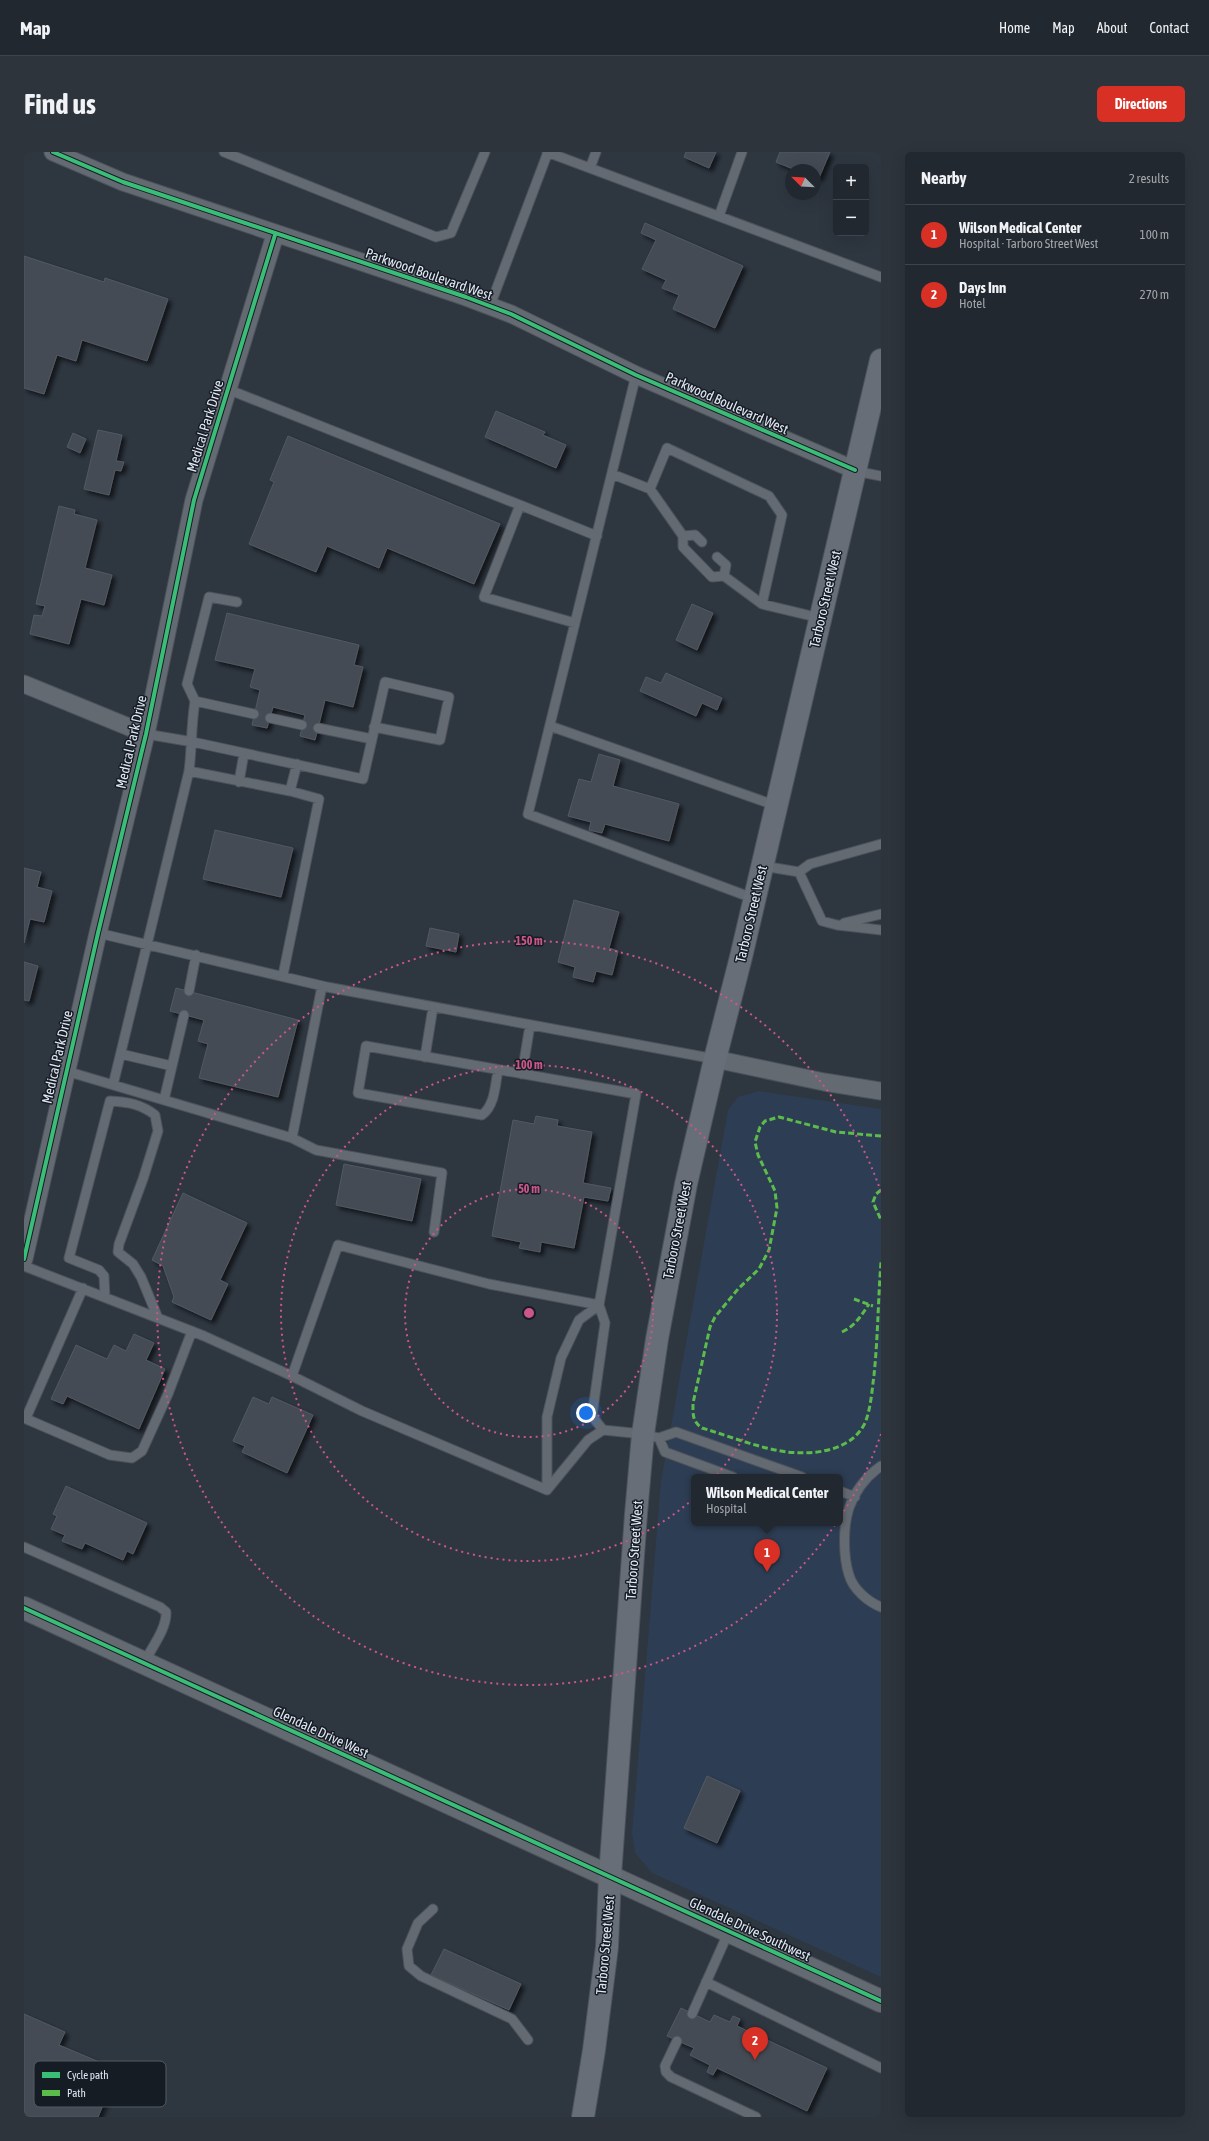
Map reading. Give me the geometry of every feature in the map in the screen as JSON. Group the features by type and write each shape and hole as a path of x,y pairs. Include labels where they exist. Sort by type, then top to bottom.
{"main road":[{"name":"Tarboro Street West","path":"583,2117 594,2050 607,1947 610,1876 651,1436 672,1255 715,1059 755,900 881,360"}],"street":[{"name":"Parkwood Boulevard West","path":"53,152 123,182 511,314 636,375 855,470"},
{"name":"Medical Park Drive","path":"24,1258 98,933 146,734 194,500 275,234"},
{"path":"24,684 146,734"},
{"path":"715,1059 824,1082 881,1091"},
{"name":"Glendale Drive West","path":"24,1608 610,1876"},
{"name":"Glendale Drive Southwest","path":"610,1876 881,2001"}],"lane":[{"path":"224,152 436,236 451,233 485,152"},
{"path":"490,306 547,152 881,277"},
{"path":"590,168 596,152"},
{"path":"719,216 742,152"},
{"path":"636,375 528,814 755,900"},
{"path":"227,389 597,536"},
{"path":"650,489 667,448 769,496 782,515 762,604"},
{"path":"855,470 881,476"},
{"path":"612,474 650,489 683,536 683,547 712,577 724,576 762,604 820,618"},
{"path":"520,505 484,597 575,623"},
{"path":"683,536 695,536 702,542"},
{"path":"717,557 726,565 724,576"},
{"path":"114,1085 189,771 192,742 191,723 195,701 187,684 209,597 237,602"},
{"path":"146,734 192,742 363,779 374,727 385,682 449,697 440,740 374,727"},
{"path":"195,701 254,714"},
{"path":"270,718 302,725"},
{"path":"550,726 777,806"},
{"path":"318,728 372,739"},
{"path":"239,782 244,753"},
{"path":"290,791 297,764"},
{"path":"189,771 290,791 319,799 283,975"},
{"path":"763,866 799,872 810,864 881,844"},
{"path":"799,872 822,921 837,925 881,930"},
{"path":"837,925 881,914"},
{"path":"98,933 283,975 322,986 715,1059"},
{"path":"189,991 196,955"},
{"path":"292,1138 322,986"},
{"path":"425,1057 433,1007"},
{"path":"164,1100 184,1014"},
{"path":"522,1074 530,1025"},
{"path":"498,1070 492,1102 488,1110 482,1115 358,1093 366,1046 636,1094 599,1305 605,1323 592,1416 603,1430"},
{"path":"121,1054 172,1066"},
{"path":"66,1071 292,1138 316,1150 442,1173 434,1232"},
{"path":"105,1297 104,1276 99,1270 69,1258 110,1101 126,1102 143,1106 155,1115 158,1131 143,1179 119,1244 118,1252 133,1264 141,1277 158,1318"},
{"path":"292,1376 338,1245 489,1284 599,1305"},
{"path":"24,1266 192,1331 292,1376 362,1410 546,1490"},
{"path":"83,1288 25,1418 110,1455 132,1458 142,1451 168,1394 192,1331"},
{"path":"546,1490 547,1418 561,1358 579,1320 599,1305"},
{"path":"546,1490 588,1440 603,1430 651,1436 676,1432 794,1474"},
{"path":"651,1436 665,1452 725,1474"},
{"path":"881,1466 862,1484 843,1521 849,1576 860,1593 881,1607"},
{"path":"843,1492 854,1497"},
{"path":"24,1547 160,1607 166,1612 166,1619 163,1628 144,1663"},
{"path":"433,1909 418,1923 407,1949 409,1966 421,1976 512,2019 528,2040"},
{"path":"692,2014 729,1931"},
{"path":"706,1982 881,2068"},
{"path":"678,2041 665,2066 666,2072 671,2077 756,2117"}],"shaded area":[{"path":"759,1091 881,1109 881,1977 652,1873 635,1853 632,1833 661,1481 728,1110 738,1097"}],"building":[{"path":"686,152 716,152 709,168 684,157"},
{"path":"780,152 830,152 821,173 821,164 785,164 785,166 776,162"},
{"path":"645,223 743,266 715,328 673,309 679,295 662,288 666,280 642,269 656,240 641,233"},
{"path":"24,256 104,282 105,278 168,299 147,361 82,340 76,361 57,355 44,394 24,388"},
{"path":"496,411 545,432 543,435 566,445 556,468 485,437"},
{"path":"98,430 122,435 116,461 124,462 121,471 115,470 109,495 84,489"},
{"path":"73,433 86,439 80,453 67,447"},
{"path":"288,436 500,524 474,584 387,548 379,568 327,546 316,572 249,544 274,482 270,480"},
{"path":"59,506 75,510 74,514 97,520 85,568 112,575 104,605 81,599 69,644 30,634 34,615 42,616 45,606 36,604"},
{"path":"692,604 713,613 697,650 676,640"},
{"path":"227,613 359,645 354,665 363,667 353,707 325,700 315,740 300,736 305,715 273,707 267,728 252,725 260,690 250,687 255,669 215,660"},
{"path":"666,673 722,698 717,710 702,703 696,716 640,691 646,677 661,683"},
{"path":"599,754 620,760 613,786 679,804 669,841 605,824 602,833 589,830 591,822 568,816 579,779 591,782"},
{"path":"215,830 293,848 281,897 203,879"},
{"path":"24,868 41,872 37,887 52,891 44,922 30,919 24,943"},
{"path":"574,900 619,912 609,948 618,951 612,975 596,971 593,982 573,977 575,967 558,962"},
{"path":"430,928 459,934 456,952 426,946"},
{"path":"24,962 38,966 29,1001 24,1000"},
{"path":"176,988 298,1020 278,1097 199,1078 208,1044 198,1041 204,1020 170,1011"},
{"path":"536,1116 558,1120 557,1126 592,1132 583,1183 611,1188 608,1201 584,1197 574,1248 541,1242 540,1252 519,1248 521,1242 492,1236 513,1120 534,1124"},
{"path":"344,1164 421,1179 412,1221 336,1205"},
{"path":"183,1193 247,1223 220,1280 228,1284 211,1320 172,1302 174,1297 163,1266 152,1260"},
{"path":"134,1334 154,1343 146,1360 165,1369 139,1429 67,1396 63,1404 51,1399 76,1345 107,1359 114,1345 126,1351"},
{"path":"253,1397 269,1404 272,1397 313,1415 287,1473 242,1452 245,1446 233,1441"},
{"path":"66,1486 147,1523 133,1554 127,1551 123,1560 85,1543 82,1549 62,1541 65,1535 51,1529 57,1516 53,1514"},
{"path":"707,1776 740,1791 717,1843 684,1828"},
{"path":"444,1949 521,1984 509,2010 431,1975"},
{"path":"681,2008 710,2022 714,2015 730,2022 733,2016 740,2019 737,2026 827,2068 807,2111 717,2068 713,2075 707,2072 710,2065 690,2055 694,2048 667,2036"},
{"path":"24,2014 65,2032 59,2045 97,2061 34,2061 34,2107 102,2107 98,2117 24,2117"}],"marked path":[{"path":"881,1136 836,1132 779,1117 765,1121 760,1127 755,1142 758,1155 775,1191 777,1208 769,1250 759,1269 738,1289 715,1317 710,1327 693,1403 693,1414 696,1423 702,1428 754,1445 787,1452 820,1452 842,1445 851,1440 865,1423 870,1405 875,1361 881,1262"},
{"path":"881,1190 876,1194 873,1202 881,1220"},
{"path":"854,1299 873,1306"},
{"path":"842,1332 854,1324 869,1304"}],"cycle path":[{"path":"53,152 123,182 466,297 511,314 636,375 855,470"},
{"path":"24,1259 98,933 146,734 194,500 275,235"},
{"path":"24,1608 881,2001"}],"place":[{"name":"Wilson Medical Center","path":"767,1572"},
{"name":"Days Inn","path":"755,2060"}]}
